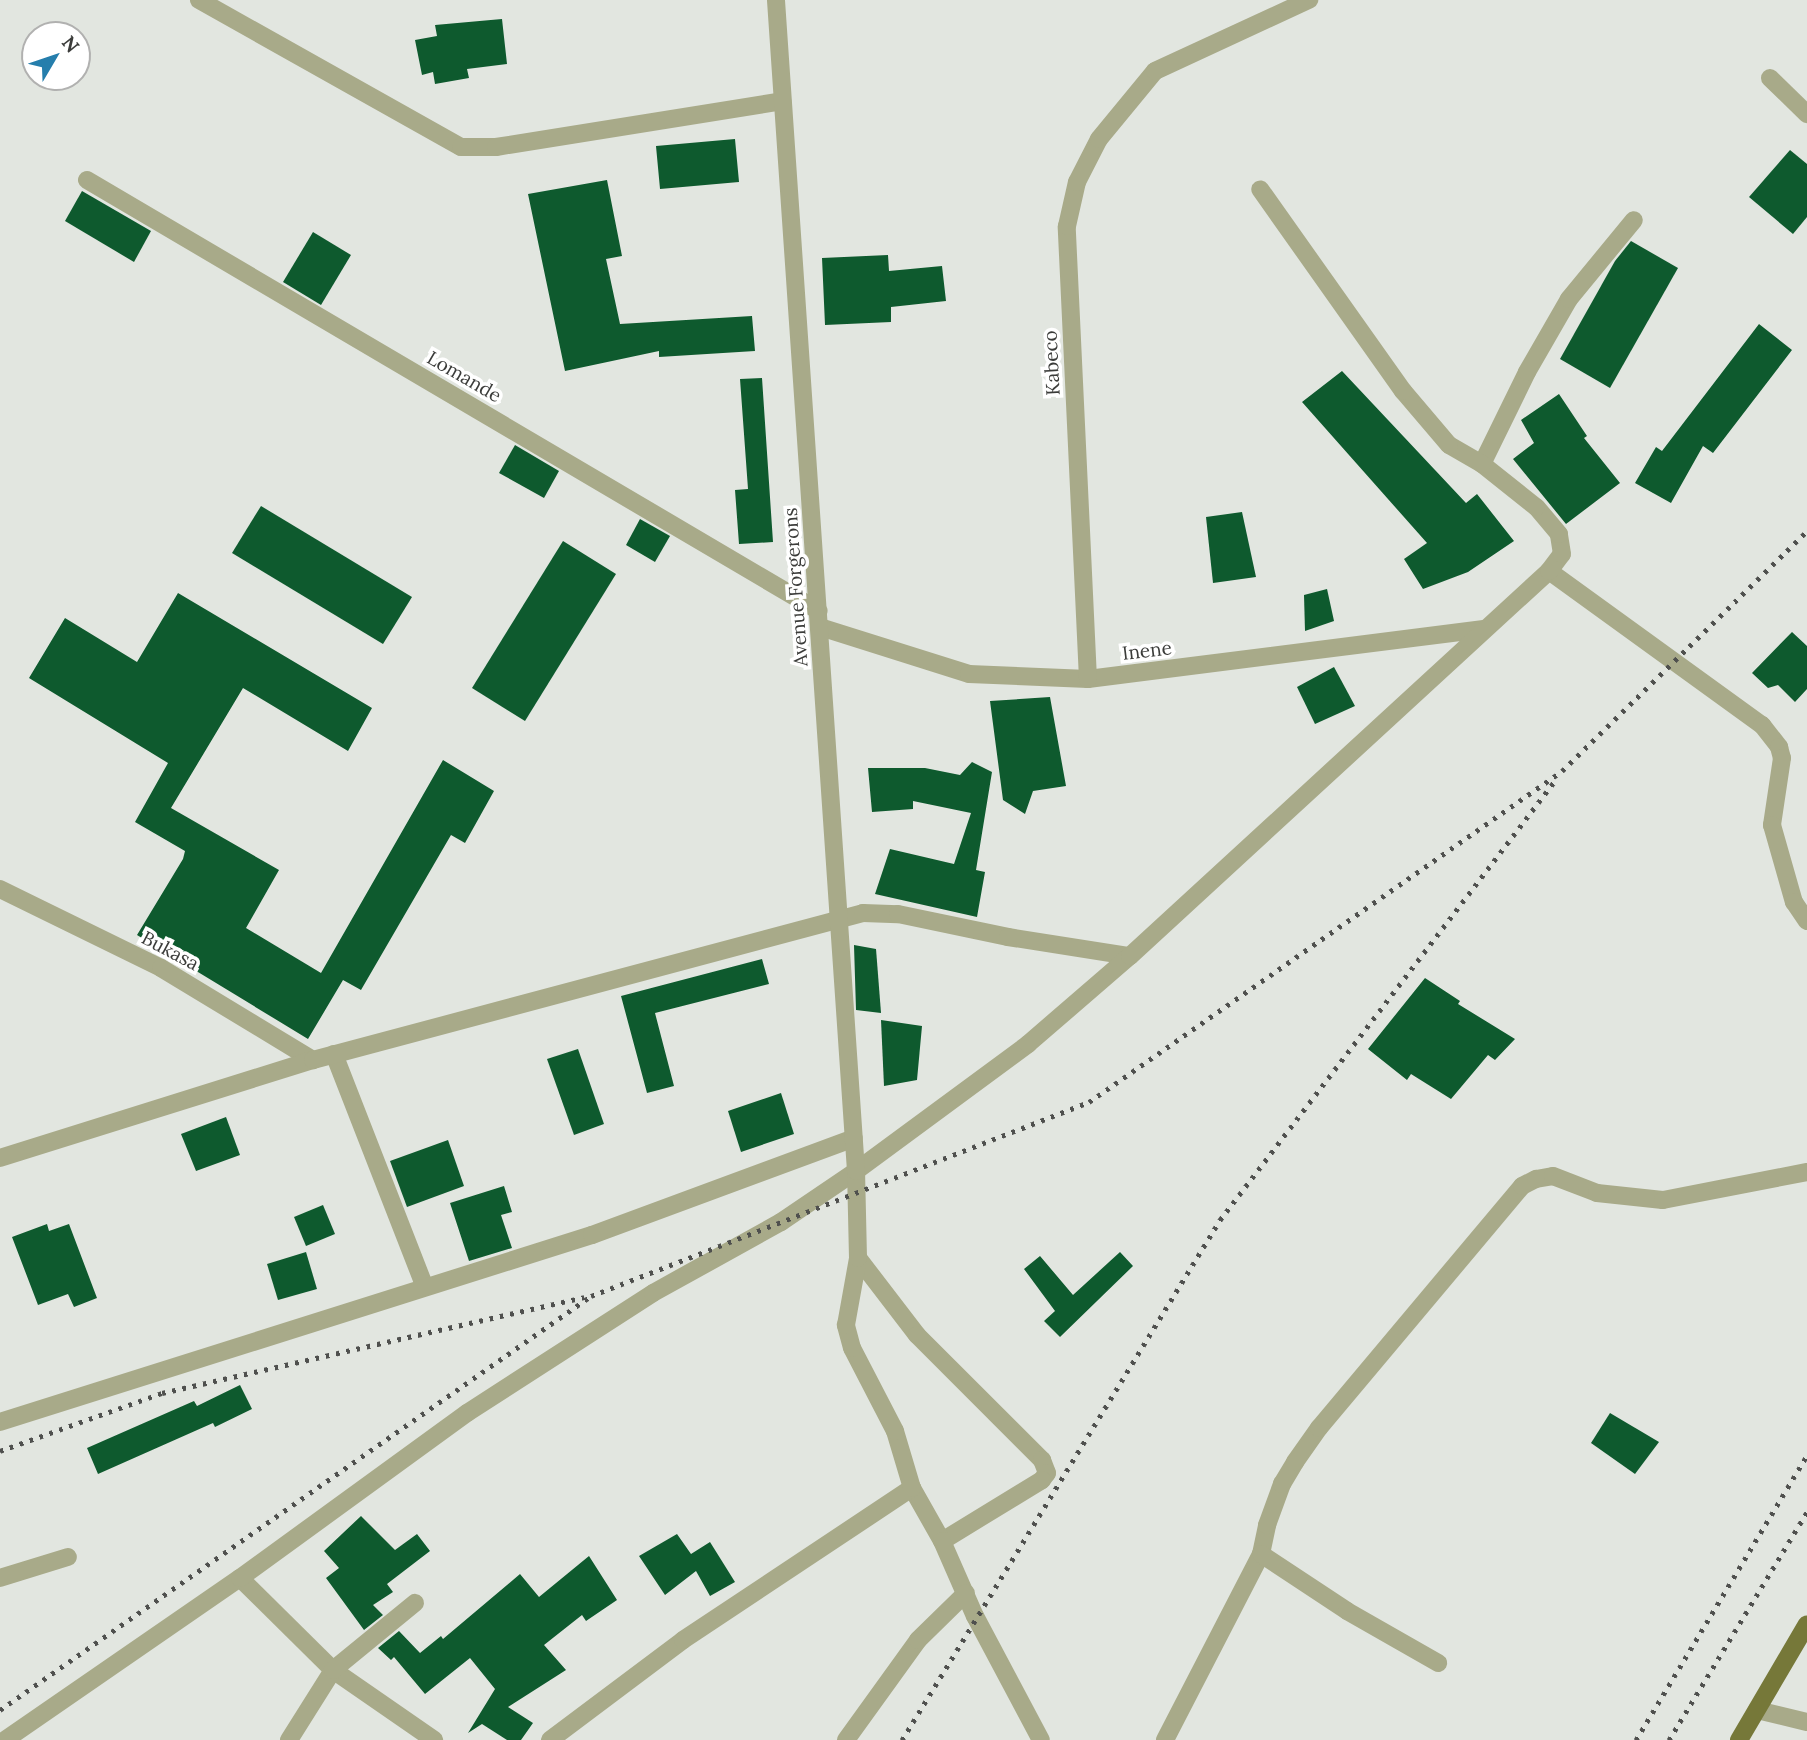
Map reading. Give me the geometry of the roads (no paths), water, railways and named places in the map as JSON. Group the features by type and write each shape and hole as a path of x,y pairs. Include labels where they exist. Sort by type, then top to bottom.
{"main road":[{"path":"1739,1740 1807,1624"}],"street":[{"path":"200,0 461,146 496,147 782,101"},
{"name":"Avenue Forgerons","path":"776,0 856,1171 858,1258 846,1325 852,1348 895,1431 912,1488 942,1541 965,1593 1041,1740"},
{"name":"Kabeco","path":"1088,679 1067,226 1077,182 1099,139 1155,71 1310,0"},
{"path":"1770,78 1807,114"},
{"name":"Lomande","path":"87,180 819,619"},
{"path":"5,1740 240,1578 467,1413 653,1293 781,1222 856,1171 1028,1044 1130,956 1549,571 1562,554 1559,534 1536,507 1482,464 1449,445 1403,391 1260,189"},
{"path":"1482,464 1527,372 1569,299 1634,220"},
{"path":"1549,571 1762,725 1779,747 1783,758 1772,825 1794,902 1807,921"},
{"name":"Inene","path":"819,619 969,674 1088,679 1484,629"},
{"name":"Bukasa","path":"0,889 162,968 313,1060"},
{"path":"0,1158 334,1054 863,913 898,914 1009,937 1130,956"},
{"path":"334,1054 425,1287"},
{"path":"0,1422 592,1235 853,1138"},
{"path":"1165,1740 1261,1554 1277,1496 1295,1462 1319,1429 1522,1186 1536,1178 1553,1176 1597,1194 1663,1200 1807,1172"},
{"path":"858,1258 917,1335 1042,1460 1047,1473 1042,1480 942,1541"},
{"path":"550,1740 683,1640 912,1488"},
{"path":"1261,1554 1346,1611 1438,1663"},
{"path":"0,1578 68,1557"},
{"path":"240,1578 333,1670 434,1740"},
{"path":"846,1740 918,1640 965,1593"},
{"path":"289,1740 333,1670 415,1603"},
{"path":"1757,1710 1807,1722"}],"railway":[{"path":"0,1710 591,1296 1089,1102 1562,771 1807,531"},
{"path":"902,1740 1220,1220 1554,782"},
{"path":"0,1451 162,1393 584,1297"},
{"path":"1636,1740 1807,1455"},
{"path":"1669,1740 1807,1512"}]}
